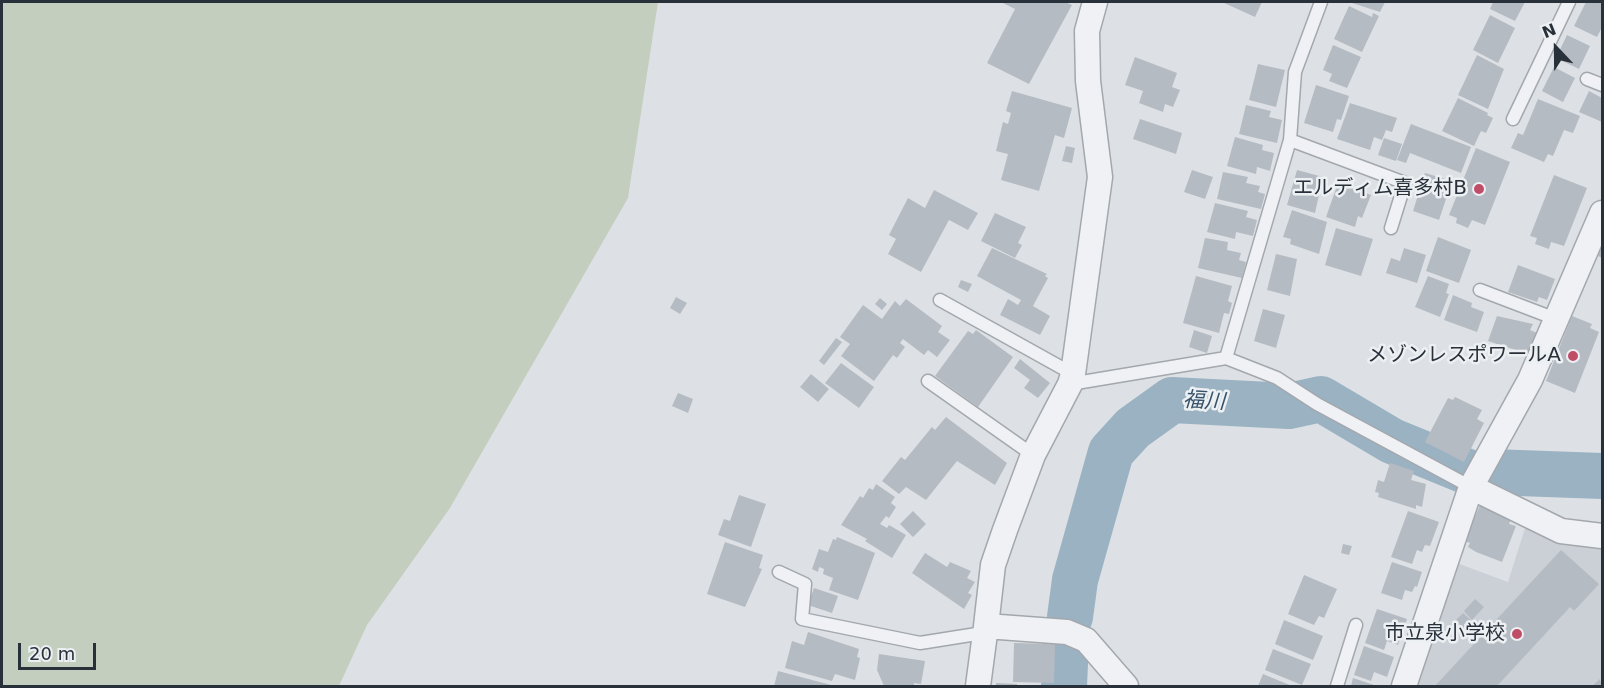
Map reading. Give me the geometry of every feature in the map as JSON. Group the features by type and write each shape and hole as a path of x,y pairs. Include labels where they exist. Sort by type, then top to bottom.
{"street":[{"path":"978,687 993,565 1033,455 1071,379 1100,177 1088,81 1087,31 1095,2"},
{"path":"1404,687 1472,487 1530,380 1602,213"},
{"path":"1472,487 1561,531 1602,536"},
{"path":"985,630 1067,632 1086,640 1126,687"}],"lane":[{"path":"1226,358 1290,140 1295,72 1321,2"},
{"path":"1513,119 1569,2"},
{"path":"1587,80 1602,86"},
{"path":"1290,140 1405,183 1391,228"},
{"path":"1480,290 1556,319"},
{"path":"940,300 1071,379 1226,358 1277,378 1317,404 1472,487"},
{"path":"928,381 1033,455"},
{"path":"779,572 805,584 802,619 920,642 985,630"},
{"path":"1337,687 1356,625"}],"shaded area":[{"name":"市立泉小学校","path":"1527,522 1602,543 1602,686 1414,686 1454,562 1508,582"}],"green space":[{"path":"2,2 658,2 628,198 450,508 367,625 339,686 2,686"}],"building":[{"path":"1004,2 1065,2 1072,5 1029,84 987,63 1015,9"},
{"path":"1222,2 1262,2 1255,17"},
{"path":"1349,2 1385,2 1380,12"},
{"path":"1493,2 1525,2 1515,21 1490,9"},
{"path":"1586,2 1602,2 1602,27 1597,37 1574,26"},
{"path":"1349,6 1372,17 1373,13 1379,16 1362,52 1334,39"},
{"path":"1490,15 1515,28 1498,63 1473,50"},
{"path":"1567,35 1590,46 1579,69 1556,58"},
{"path":"1333,45 1361,57 1347,88 1329,81 1332,74 1323,70"},
{"path":"1477,55 1504,69 1488,109 1458,95"},
{"path":"1135,57 1177,73 1172,87 1180,90 1173,107 1165,104 1163,112 1139,103 1143,91 1125,85"},
{"path":"1258,64 1285,70 1276,107 1249,100"},
{"path":"1554,67 1575,78 1563,102 1542,91"},
{"path":"1316,85 1349,96 1341,120 1337,119 1333,132 1304,123"},
{"path":"1012,91 1072,108 1064,138 1055,135 1039,191 1001,180 1008,154 996,151 1003,122 1008,124 1011,113 1006,111"},
{"path":"1589,91 1602,98 1602,122 1579,112"},
{"path":"1458,98 1488,113 1487,115 1493,118 1486,133 1481,131 1474,146 1442,131"},
{"path":"1538,99 1580,116 1573,133 1564,130 1553,156 1548,154 1544,162 1511,148 1518,133 1523,135"},
{"path":"1350,103 1397,118 1392,132 1386,130 1382,140 1374,137 1370,150 1337,139"},
{"path":"1246,105 1271,111 1269,117 1282,120 1277,143 1239,134"},
{"path":"1140,119 1182,133 1176,154 1133,139"},
{"path":"1411,124 1471,147 1461,173 1410,153 1406,163 1397,160"},
{"path":"1235,137 1263,145 1262,150 1274,153 1270,171 1257,167 1256,174 1227,166"},
{"path":"1384,138 1402,144 1396,161 1378,155"},
{"path":"1066,146 1075,148 1072,163 1062,161"},
{"name":"エルディム喜多村B","path":"1476,148 1510,162 1485,225 1472,220 1468,228 1456,223 1457,218 1449,215"},
{"path":"1192,170 1213,177 1205,199 1184,192"},
{"path":"1297,170 1323,177 1315,213 1287,205"},
{"path":"1223,172 1248,177 1246,183 1260,186 1258,192 1265,194 1261,209 1217,199"},
{"path":"1425,173 1452,181 1439,220 1413,211"},
{"path":"1554,175 1587,188 1564,246 1551,242 1549,249 1535,244 1537,238 1530,236"},
{"path":"1338,183 1371,195 1362,218 1358,216 1355,227 1326,217"},
{"path":"934,190 978,213 968,230 949,220 921,272 888,254 896,239 889,235 908,198 925,208"},
{"path":"1215,203 1248,211 1246,217 1257,220 1253,236 1236,232 1235,239 1207,232"},
{"path":"1292,210 1327,222 1319,254 1290,244 1291,239 1283,237"},
{"path":"995,213 1026,227 1018,243 1022,245 1015,258 981,241"},
{"path":"1336,228 1373,239 1361,276 1325,265"},
{"path":"1438,237 1471,250 1459,283 1426,271"},
{"path":"1205,238 1228,242 1227,250 1241,253 1239,260 1246,262 1242,278 1198,268"},
{"path":"1602,244 1602,258 1598,256"},
{"path":"992,248 1047,274 1045,276 1048,278 1033,306 1050,316 1040,335 1000,315 1008,299 1018,305 1021,300 977,276"},
{"path":"1404,248 1426,255 1417,283 1386,273 1391,258 1400,261"},
{"path":"1276,254 1297,259 1290,296 1267,290"},
{"path":"1518,265 1555,279 1547,300 1539,297 1537,302 1508,292"},
{"path":"1196,276 1232,286 1228,301 1232,303 1229,314 1224,313 1219,333 1183,323"},
{"path":"1428,276 1449,284 1446,293 1449,294 1440,317 1415,307"},
{"path":"961,280 972,284 968,292 958,287"},
{"path":"1453,295 1472,303 1471,307 1484,312 1477,332 1444,320"},
{"path":"676,297 687,303 680,314 670,308"},
{"path":"880,298 887,304 882,310 875,304"},
{"path":"906,299 942,326 938,332 950,340 937,357 928,350 924,355 903,339 900,343 905,347 897,358 893,355 874,381 841,356 850,344 840,337 863,305 882,319 895,301 900,306"},
{"path":"1263,309 1285,315 1276,348 1254,341"},
{"path":"1497,316 1533,324 1530,330 1542,335 1534,356 1488,341"},
{"name":"メゾンレスポワールA","path":"1572,316 1592,324 1590,328 1599,332 1575,393 1546,381"},
{"path":"976,330 1013,357 978,407 935,376 968,331 973,334"},
{"path":"1194,330 1212,336 1207,353 1189,347"},
{"path":"836,338 842,342 824,365 819,361"},
{"path":"1020,359 1050,383 1038,398 1024,388 1030,380 1014,368"},
{"path":"841,363 874,387 859,408 825,383"},
{"path":"811,374 829,389 818,402 800,387"},
{"path":"678,393 693,399 688,413 672,406"},
{"path":"1455,397 1482,410 1477,419 1484,423 1464,462 1425,442 1448,398 1453,400"},
{"path":"946,417 1007,463 995,485 957,461 926,500 906,487 899,494 882,481 901,457 905,460 932,427 935,430"},
{"path":"1390,463 1414,471 1411,480 1426,484 1422,507 1416,505 1416,509 1378,497 1379,493 1375,492 1378,480 1384,482"},
{"path":"876,484 895,497 891,503 896,507 889,518 886,516 880,524 887,528 889,525 906,535 892,558 865,541 867,539 841,525 860,496 863,498 869,488 873,490"},
{"path":"739,495 766,504 751,547 718,535 724,519 730,521"},
{"path":"1482,501 1513,513 1509,524 1516,526 1502,562 1476,552 1468,547 1470,543 1464,541"},
{"path":"913,511 926,524 913,537 900,524"},
{"path":"1408,511 1439,522 1430,546 1425,545 1422,552 1417,550 1412,564 1391,557"},
{"path":"837,537 875,553 858,600 829,590 833,578 823,574 824,569 819,567 818,572 812,569 819,549 828,552 833,539 836,540"},
{"path":"725,542 763,555 759,568 762,569 745,607 707,594"},
{"path":"1343,544 1352,546 1349,555 1341,553"},
{"path":"1561,550 1599,584 1574,611 1570,607 1497,686 1435,686"},
{"path":"925,553 947,567 950,562 971,571 967,578 975,582 968,593 972,595 964,609 912,573"},
{"path":"1392,562 1422,572 1417,587 1415,586 1412,592 1405,590 1402,600 1381,593"},
{"path":"1304,575 1337,589 1324,618 1319,616 1314,625 1288,614"},
{"path":"814,588 838,596 832,613 808,605"},
{"path":"1475,599 1484,607 1472,620 1464,611"},
{"path":"1377,609 1407,619 1398,645 1387,641 1384,650 1365,643"},
{"path":"1463,613 1471,620 1463,628 1456,620"},
{"path":"1284,620 1323,636 1313,660 1275,644"},
{"path":"808,632 859,649 857,657 860,658 855,680 835,674 832,681 785,668 792,641 804,645"},
{"path":"1014,643 1055,644 1054,683 1013,682"},
{"path":"1364,646 1394,657 1387,677 1374,672 1371,681 1354,675"},
{"path":"1273,649 1311,664 1302,685 1265,670"},
{"path":"879,654 925,661 921,684 884,686 877,670"},
{"path":"778,671 835,686 774,686"},
{"path":"1263,674 1292,686 1258,686"},
{"path":"1353,678 1377,686 1351,686"},
{"path":"1600,679 1602,686 1592,686"},
{"path":"996,683 1017,684 1017,686 996,686"}],"waterway":[{"name":"福川","path":"1070,617 1075,580 1111,452 1133,428 1172,400 1289,406 1321,399 1392,441 1468,472"},
{"name":"福川","path":"1491,472 1602,476"},
{"name":"福川","path":"1064,686 1066,641"}],"place":[{"name":"エルディム喜多村B","path":"1479,189"},
{"name":"メゾンレスポワールA","path":"1573,356"},
{"name":"市立泉小学校","path":"1517,634"}]}
